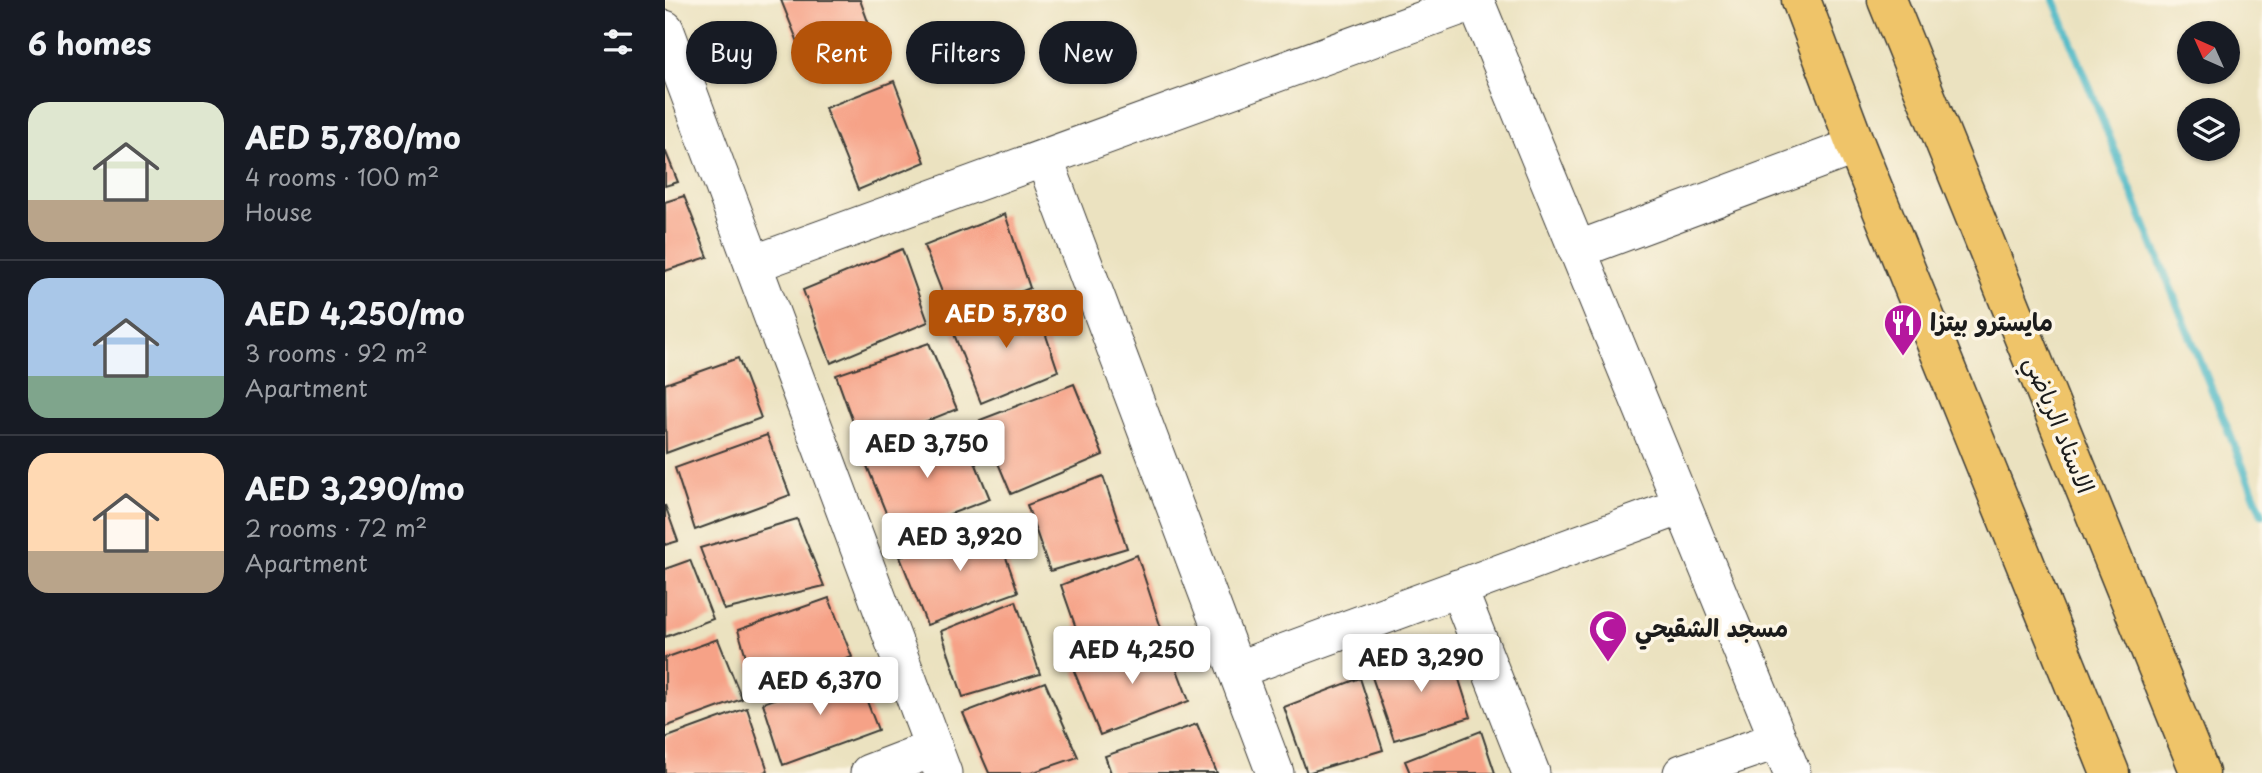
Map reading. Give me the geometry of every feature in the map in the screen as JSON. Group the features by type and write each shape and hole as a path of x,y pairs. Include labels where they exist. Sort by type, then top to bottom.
{"main road":[{"path":"1801,0 1856,146 2110,773"},
{"name":"الاستاد الرياضي","path":"1887,0 2200,773"}],"street":[{"path":"753,264 1475,1 1791,773"},
{"path":"665,29 938,760 869,773"},
{"path":"1577,250 1856,146"},
{"path":"1044,158 1275,773"},
{"path":"1236,670 1682,506"},
{"path":"1458,588 1531,773"},
{"path":"1682,773 1778,740"}],"building":[{"path":"781,0 860,0 868,21 791,21 791,25"},
{"path":"894,81 925,162 858,190 825,108"},
{"path":"665,150 678,182 665,186"},
{"path":"684,196 708,257 665,271 665,202"},
{"path":"1005,214 1030,288 953,320 924,246"},
{"path":"902,249 928,322 831,363 803,290"},
{"path":"1033,297 1058,371 981,403 952,329"},
{"path":"929,343 957,409 862,447 836,375"},
{"path":"738,358 761,418 666,453 665,384"},
{"path":"1074,384 1103,455 1011,494 980,420"},
{"path":"960,425 990,499 895,535 865,461"},
{"path":"767,435 790,495 695,530 675,468"},
{"path":"1103,476 1127,548 1050,571 1027,505"},
{"path":"665,505 678,541 665,545"},
{"path":"797,519 824,586 724,610 700,548"},
{"path":"993,520 1018,592 927,625 900,557"},
{"path":"1137,555 1161,628 1084,651 1061,585"},
{"path":"690,560 713,619 665,637 665,569"},
{"path":"829,598 852,657 757,693 738,630"},
{"path":"1016,601 1040,674 963,697 941,631"},
{"path":"1165,638 1189,701 1100,735 1074,671"},
{"path":"718,639 742,699 665,727 665,658"},
{"path":"1448,645 1471,717 1394,740 1371,674"},
{"path":"855,670 878,730 783,765 763,703"},
{"path":"1360,678 1383,750 1307,773 1284,707"},
{"path":"1045,682 1078,757 1031,773 989,773 963,713"},
{"path":"747,708 768,771 665,773 665,738"},
{"path":"1197,724 1217,773 1111,773 1105,756"},
{"path":"1481,731 1495,773 1410,773 1405,761"}],"waterway":[{"path":"2054,0 2262,514"}],"place":[{"name":"مايسترو بيتزا","path":"1903,357"},
{"name":"مسجد الشقيحي","path":"1608,663"}]}
